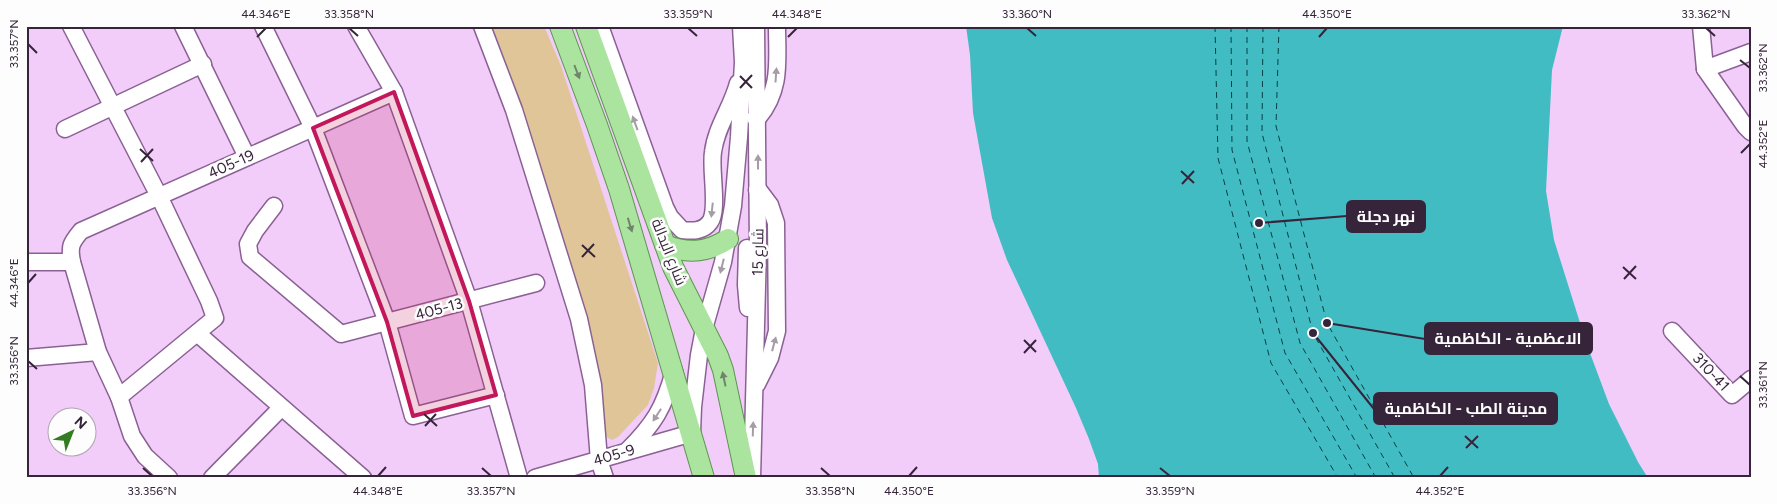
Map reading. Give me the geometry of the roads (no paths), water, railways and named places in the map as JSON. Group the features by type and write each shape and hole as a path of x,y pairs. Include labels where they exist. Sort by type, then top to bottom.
{"main road":[{"name":"شارع البدالة","path":"560,26 619,189 674,370 704,478"},
{"name":"شارع البدالة","path":"586,26 665,245 683,288 712,342 722,370 746,478"},
{"path":"665,245 686,251 697,251 718,245 728,239"}],"street":[{"path":"71,26 159,196 214,311 215,318 119,397"},
{"path":"183,26 247,157"},
{"path":"264,26 312,128 387,322 413,416 496,395"},
{"path":"356,26 394,92 469,300 519,478"},
{"path":"482,26 514,110 579,319 593,385 599,460 605,478"},
{"path":"600,26 665,206 670,217 682,230 699,230 706,226 712,217 712,153 721,123 736,89 743,62"},
{"path":"740,118 758,118 769,103 777,76 776,26 745,28"},
{"path":"1702,26 1706,69 1751,132"},
{"name":"شارع 15","path":"692,433 696,380 704,329 728,239 733,206 745,28"},
{"name":"شارع 15","path":"745,28 758,118 756,340 752,478"},
{"path":"1706,69 1751,52"},
{"path":"65,129 203,64"},
{"name":"405-19","path":"72,262 70,250 72,241 81,231 394,92"},
{"path":"754,388 770,358 777,331 776,223 770,205 758,189"},
{"name":"405-13","path":"274,206 255,231 248,244 250,257 341,334 536,283"},
{"path":"26,262 72,262 98,352 119,397 132,436 145,456 169,478"},
{"name":"310-41","path":"1672,331 1732,395 1751,379"},
{"path":"197,333 363,478"},
{"path":"26,358 98,352"},
{"path":"627,451 640,438 661,410 668,396 674,370"},
{"path":"212,478 281,408"},
{"name":"405-9","path":"535,478 692,433"}],"place":[{"name":"نهر دجلة","path":"1259,223"},
{"name":"الاعظمية - الكاظمية","path":"1327,323"},
{"name":"مدينة الطب - الكاظمية","path":"1313,333"}]}
